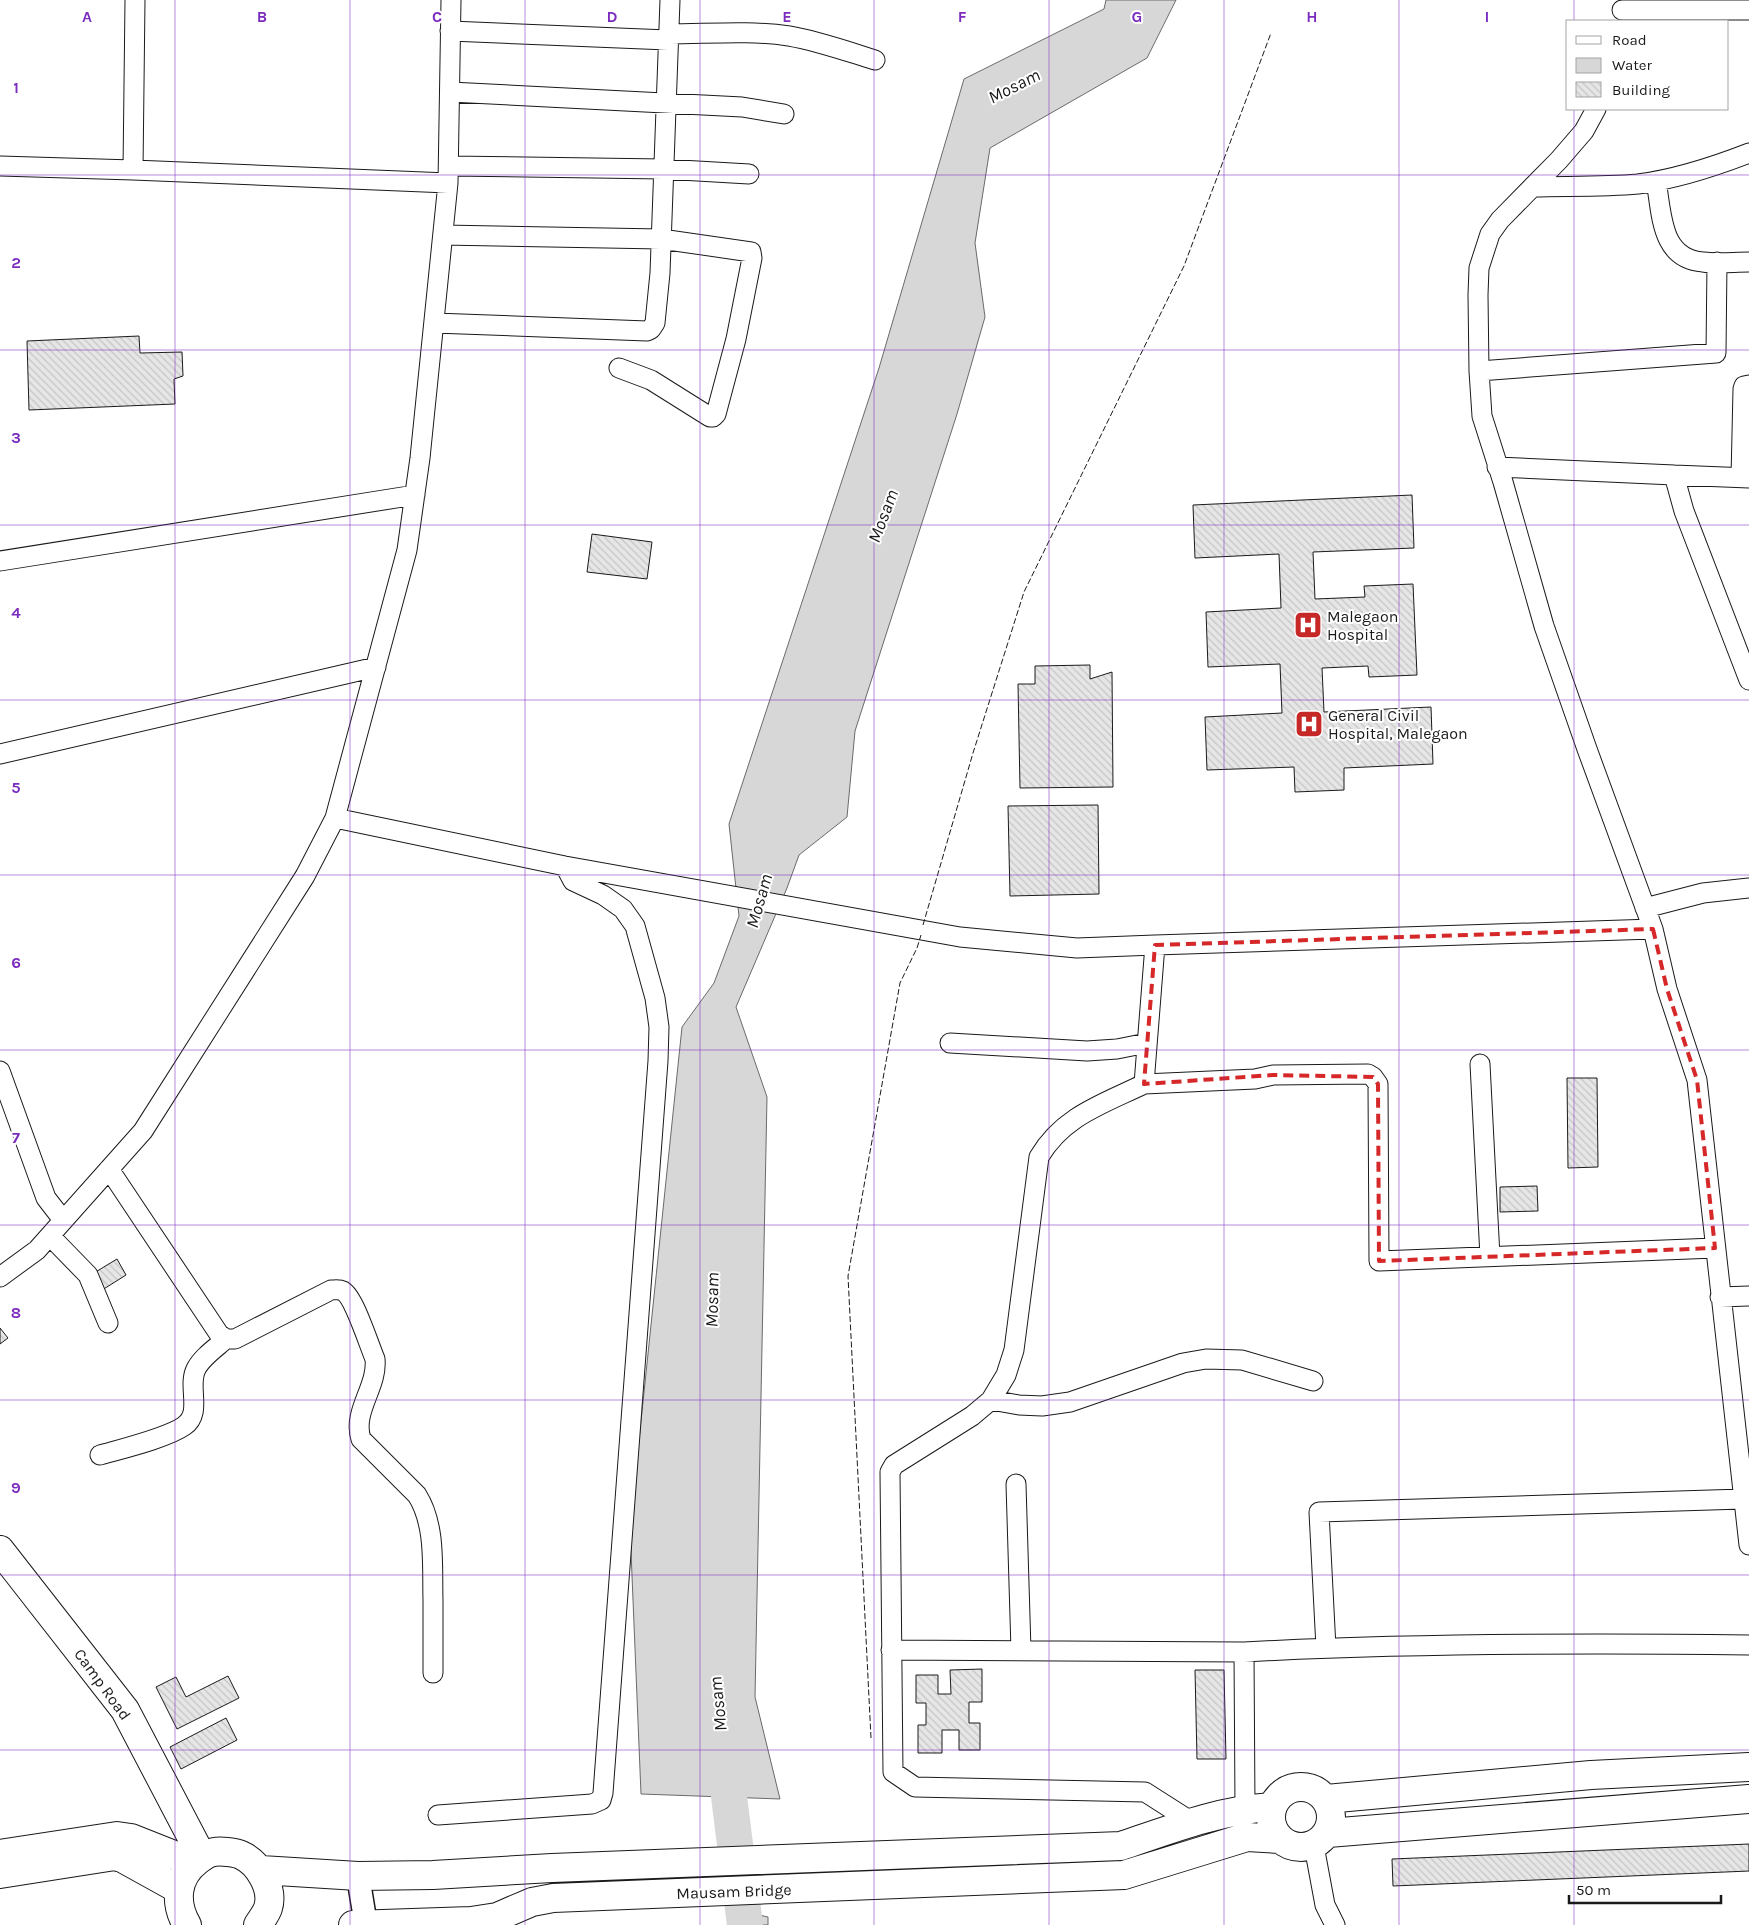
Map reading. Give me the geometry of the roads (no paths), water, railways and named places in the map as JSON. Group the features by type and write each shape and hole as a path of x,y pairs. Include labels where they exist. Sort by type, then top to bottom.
{"main road":[{"name":"Camp Road","path":"0,1550 125,1710 198,1860"},
{"path":"1326,1799 1591,1775 1749,1767"},
{"path":"1321,1839 1332,1814 1326,1799 1313,1789 1296,1787 1282,1794 1272,1807 1271,1824 1279,1840 1296,1848 1321,1839 1749,1799"},
{"path":"187,1925 181,1915 178,1889 183,1876 198,1860 214,1852 240,1855 261,1870 358,1876 433,1875 552,1868 1121,1846 1192,1822 1245,1809 1272,1807"},
{"path":"0,1874 124,1836 198,1860"},
{"name":"Mausam Bridge","path":"353,1925 471,1921 497,1917 532,1902 553,1898 1124,1874 1247,1837 1279,1840"},
{"path":"0,1854 109,1856 122,1858 178,1889"},
{"path":"258,1925 268,1908 269,1895 261,1870"}],"street":[{"path":"133,170 135,0"},
{"path":"0,1277 37,1250 143,1131 305,876 334,818 407,550 415,495 448,175 451,0"},
{"path":"434,323 647,331 651,329 654,323 660,273 670,0"},
{"path":"1621,11 1749,10"},
{"path":"450,31 668,37 754,33 789,36 822,43 875,60"},
{"path":"450,92 742,107 784,114"},
{"path":"1595,110 1584,131 1500,220 1490,234 1485,246 1479,268 1478,295 1479,371 1482,416 1544,626 1653,929 1667,988 1697,1080 1749,1545"},
{"path":"1533,186 1605,186 1656,181 1711,168 1749,153"},
{"path":"0,166 448,175 663,169 749,174"},
{"path":"1656,181 1665,234 1669,244 1685,258 1701,262 1749,262"},
{"path":"443,235 661,239 751,252 736,339 716,414 713,417 710,417 651,380 619,368"},
{"path":"1479,371 1716,353 1717,262"},
{"path":"1497,467 1745,478 1743,389 1744,386 1749,385"},
{"path":"1674,475 1684,512 1749,680"},
{"path":"0,561 415,495"},
{"path":"0,754 376,667"},
{"path":"334,818 565,866 960,937 1077,948 1653,929"},
{"path":"438,1815 592,1804 600,1800 603,1793 659,1027 655,998 634,926 623,909 603,895 573,881 565,866"},
{"path":"1645,908 1703,893 1749,888"},
{"path":"1144,1084 1155,945"},
{"path":"950,1043 1087,1051 1117,1049 1147,1043"},
{"path":"1480,1064 1490,1257"},
{"path":"0,1071 46,1198 63,1220"},
{"path":"1192,1822 1145,1792 915,1787 893,1772 890,1472 894,1465 972,1416 991,1400 1006,1375 1014,1350 1039,1157 1048,1142 1066,1124 1144,1084 1254,1079 1273,1075 1368,1074 1378,1084 1379,1261 1715,1248"},
{"path":"109,1169 219,1334 226,1339 235,1339 331,1290 345,1292 351,1300 375,1359 376,1369 358,1419 361,1439 417,1495 422,1503 429,1528 432,1557 433,1673"},
{"path":"50,1236 88,1275 108,1323"},
{"path":"1720,1297 1749,1296"},
{"path":"100,1455 162,1436 184,1426 192,1416 194,1404 192,1387 197,1366 226,1339"},
{"path":"991,1400 1042,1406 1070,1402 1183,1363 1206,1359 1242,1360 1313,1381"},
{"path":"1016,1484 1021,1650"},
{"path":"1326,1648 1319,1512 1743,1499"},
{"path":"891,1650 1244,1652 1326,1648 1550,1643 1749,1645"},
{"path":"1244,1652 1245,1809"},
{"path":"1321,1839 1325,1905 1335,1925"},
{"path":"358,1876 366,1925"}],"water":[{"path":"1106,0 1176,0 1147,58 990,148 975,243 985,317 957,414 855,731 847,817 799,855 787,888 736,1007 767,1097 755,1697 780,1799 641,1794 630,1527 682,1027 714,983 739,916 729,824 879,368 964,79 1104,9"},
{"path":"741,1911 768,1917 768,1925 738,1925"}],"waterway":[{"name":"Mosam","path":"723,1748 745,1925"}],"place":[{"name":"Malegaon Hospital","path":"1308,625"},
{"name":"General Civil Hospital, Malegaon","path":"1309,724"}]}
